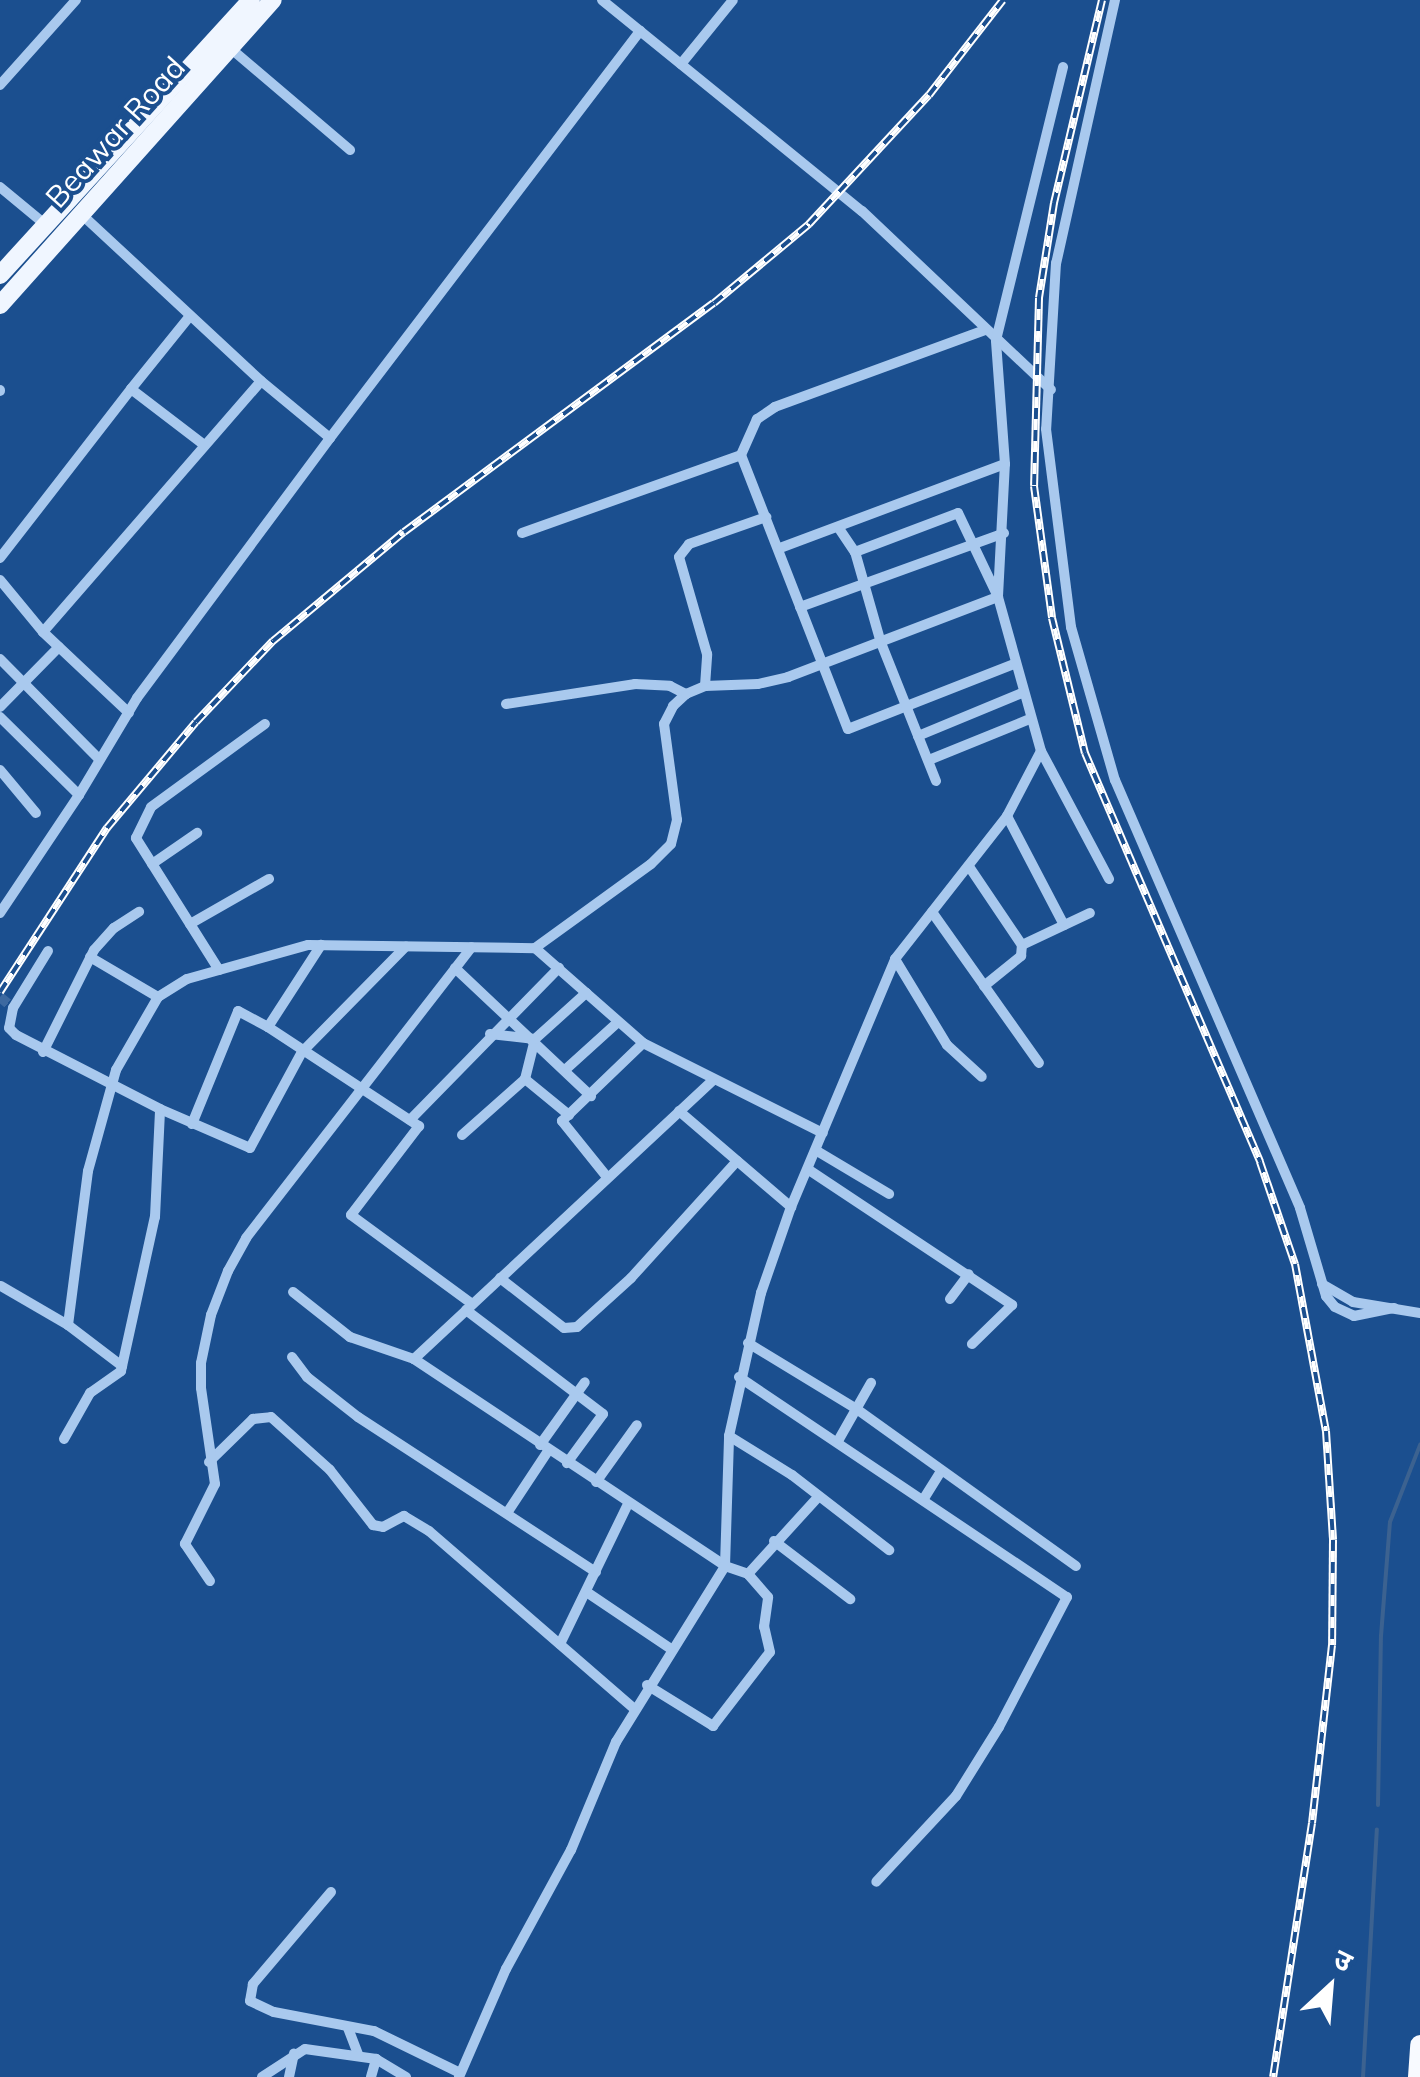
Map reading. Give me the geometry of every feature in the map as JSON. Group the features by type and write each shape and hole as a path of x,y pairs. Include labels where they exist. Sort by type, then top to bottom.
{"highway":[{"path":"1418,2077 1420,2045"}],"main road":[{"name":"Beawar Road","path":"0,304 53,231 251,0"},
{"name":"Beawar Road","path":"0,275 79,212 274,0"}],"street":[{"path":"0,85 76,0"},
{"path":"602,0 862,212 1052,390"},
{"path":"681,64 733,0"},
{"path":"1115,0 1056,264 1052,390 1046,429 1072,627 1115,780 1300,1208 1326,1296 1343,1313 1364,1317 1394,1308 1420,1312"},
{"path":"2,905 79,795 139,694 640,31"},
{"path":"228,46 350,150"},
{"path":"998,597 1005,464 996,340 1063,67"},
{"path":"0,187 53,231"},
{"path":"79,212 261,381 330,438"},
{"path":"0,558 190,316"},
{"path":"984,330 775,407 756,419 741,455 848,729 1016,664"},
{"path":"43,632 202,444 261,381"},
{"path":"132,390 202,444"},
{"path":"522,533 741,455"},
{"path":"780,548 1005,464"},
{"path":"855,552 958,514 998,597 1041,750 1109,879"},
{"path":"704,686 707,654 679,558 689,544 766,517"},
{"path":"838,526 855,552 881,643 936,781"},
{"path":"800,607 1004,533"},
{"path":"1,584 59,648 129,712"},
{"path":"68,1325 88,1171 112,1082 158,998 187,980 321,945 535,948 651,864 671,844 677,820 664,724 673,706 686,694 704,686 758,684 821,666 998,597"},
{"path":"0,708 59,648"},
{"path":"0,658 99,759"},
{"path":"506,704 635,684 670,686 686,694"},
{"path":"918,736 1022,692"},
{"path":"0,717 79,795"},
{"path":"929,760 1030,719"},
{"path":"219,970 136,838 151,807 265,724"},
{"path":"331,1892 248,1994 260,2008 403,2042 460,2075 506,1969 570,1850 634,1708 725,1566 729,1436 748,1343 792,1207 894,959 970,868 1007,816 1041,750"},
{"path":"0,770 36,813"},
{"path":"1007,816 1064,924"},
{"path":"152,864 198,833"},
{"path":"970,868 1022,944"},
{"path":"190,924 269,879"},
{"path":"44,1052 90,957 114,928 139,912"},
{"path":"932,912 1039,1063"},
{"path":"984,986 1015,963 1022,944 1090,913"},
{"path":"268,1027 321,945"},
{"path":"48,951 22,991 9,1028 44,1052 250,1148 302,1052 406,946"},
{"path":"210,1581 185,1544 186,1534 213,1494 202,1363 211,1315 228,1270 246,1238 472,947"},
{"path":"535,948 643,1042 712,1081 823,1134"},
{"path":"90,957 158,998"},
{"path":"894,959 947,1044 982,1078"},
{"path":"456,968 590,1096"},
{"path":"410,1120 490,1034 559,968"},
{"path":"462,1135 525,1079 534,1039 586,993"},
{"path":"192,1124 238,1011 419,1126 351,1214 603,1414 568,1464"},
{"path":"565,1070 617,1023"},
{"path":"490,1034 534,1039"},
{"path":"607,1177 562,1121 643,1042"},
{"path":"525,1079 569,1115"},
{"path":"414,1359 712,1081"},
{"path":"64,1438 90,1394 122,1366 155,1217 160,1108"},
{"path":"679,1111 792,1207"},
{"path":"817,1150 889,1194"},
{"path":"500,1278 564,1328 577,1327 631,1278 737,1161"},
{"path":"809,1170 1012,1305 972,1344"},
{"path":"950,1299 969,1274"},
{"path":"1,1286 68,1325 122,1366"},
{"path":"294,1292 350,1337 414,1359 628,1504 725,1566 748,1574 768,1598 764,1627 770,1652 713,1726 648,1685"},
{"path":"748,1343 858,1410 1076,1566"},
{"path":"292,1357 307,1378 358,1418 596,1572"},
{"path":"739,1377 1067,1597 999,1727 956,1796 876,1882"},
{"path":"507,1513 585,1382"},
{"path":"838,1441 871,1384"},
{"path":"209,1462 254,1418 271,1417 330,1470 374,1525 383,1527 404,1516 414,1520 634,1708"},
{"path":"596,1482 637,1424"},
{"path":"729,1436 818,1496 888,1550"},
{"path":"923,1500 941,1471"},
{"path":"748,1574 818,1496"},
{"path":"560,1644 628,1504"},
{"path":"774,1541 850,1599"},
{"path":"588,1593 671,1649"},
{"path":"348,2028 359,2056"},
{"path":"262,2077 294,2053 323,2050 376,2059 406,2077"},
{"path":"289,2077 294,2053"},
{"path":"371,2077 376,2059"}],"waterway":[{"path":"1378,1805 1381,1636 1390,1522 1420,1445"},
{"path":"1363,2077 1377,1829"}],"tunnel":[{"path":"0,997 13,1008"}],"railway":[{"path":"0,992 107,828 196,722 273,641 404,532 714,303 809,224 929,95 1003,0"},
{"path":"1102,0 1054,203 1039,298 1034,486 1052,618 1085,753 1260,1162 1295,1264 1326,1431 1333,1540 1332,1645 1312,1823 1273,2077"}]}
